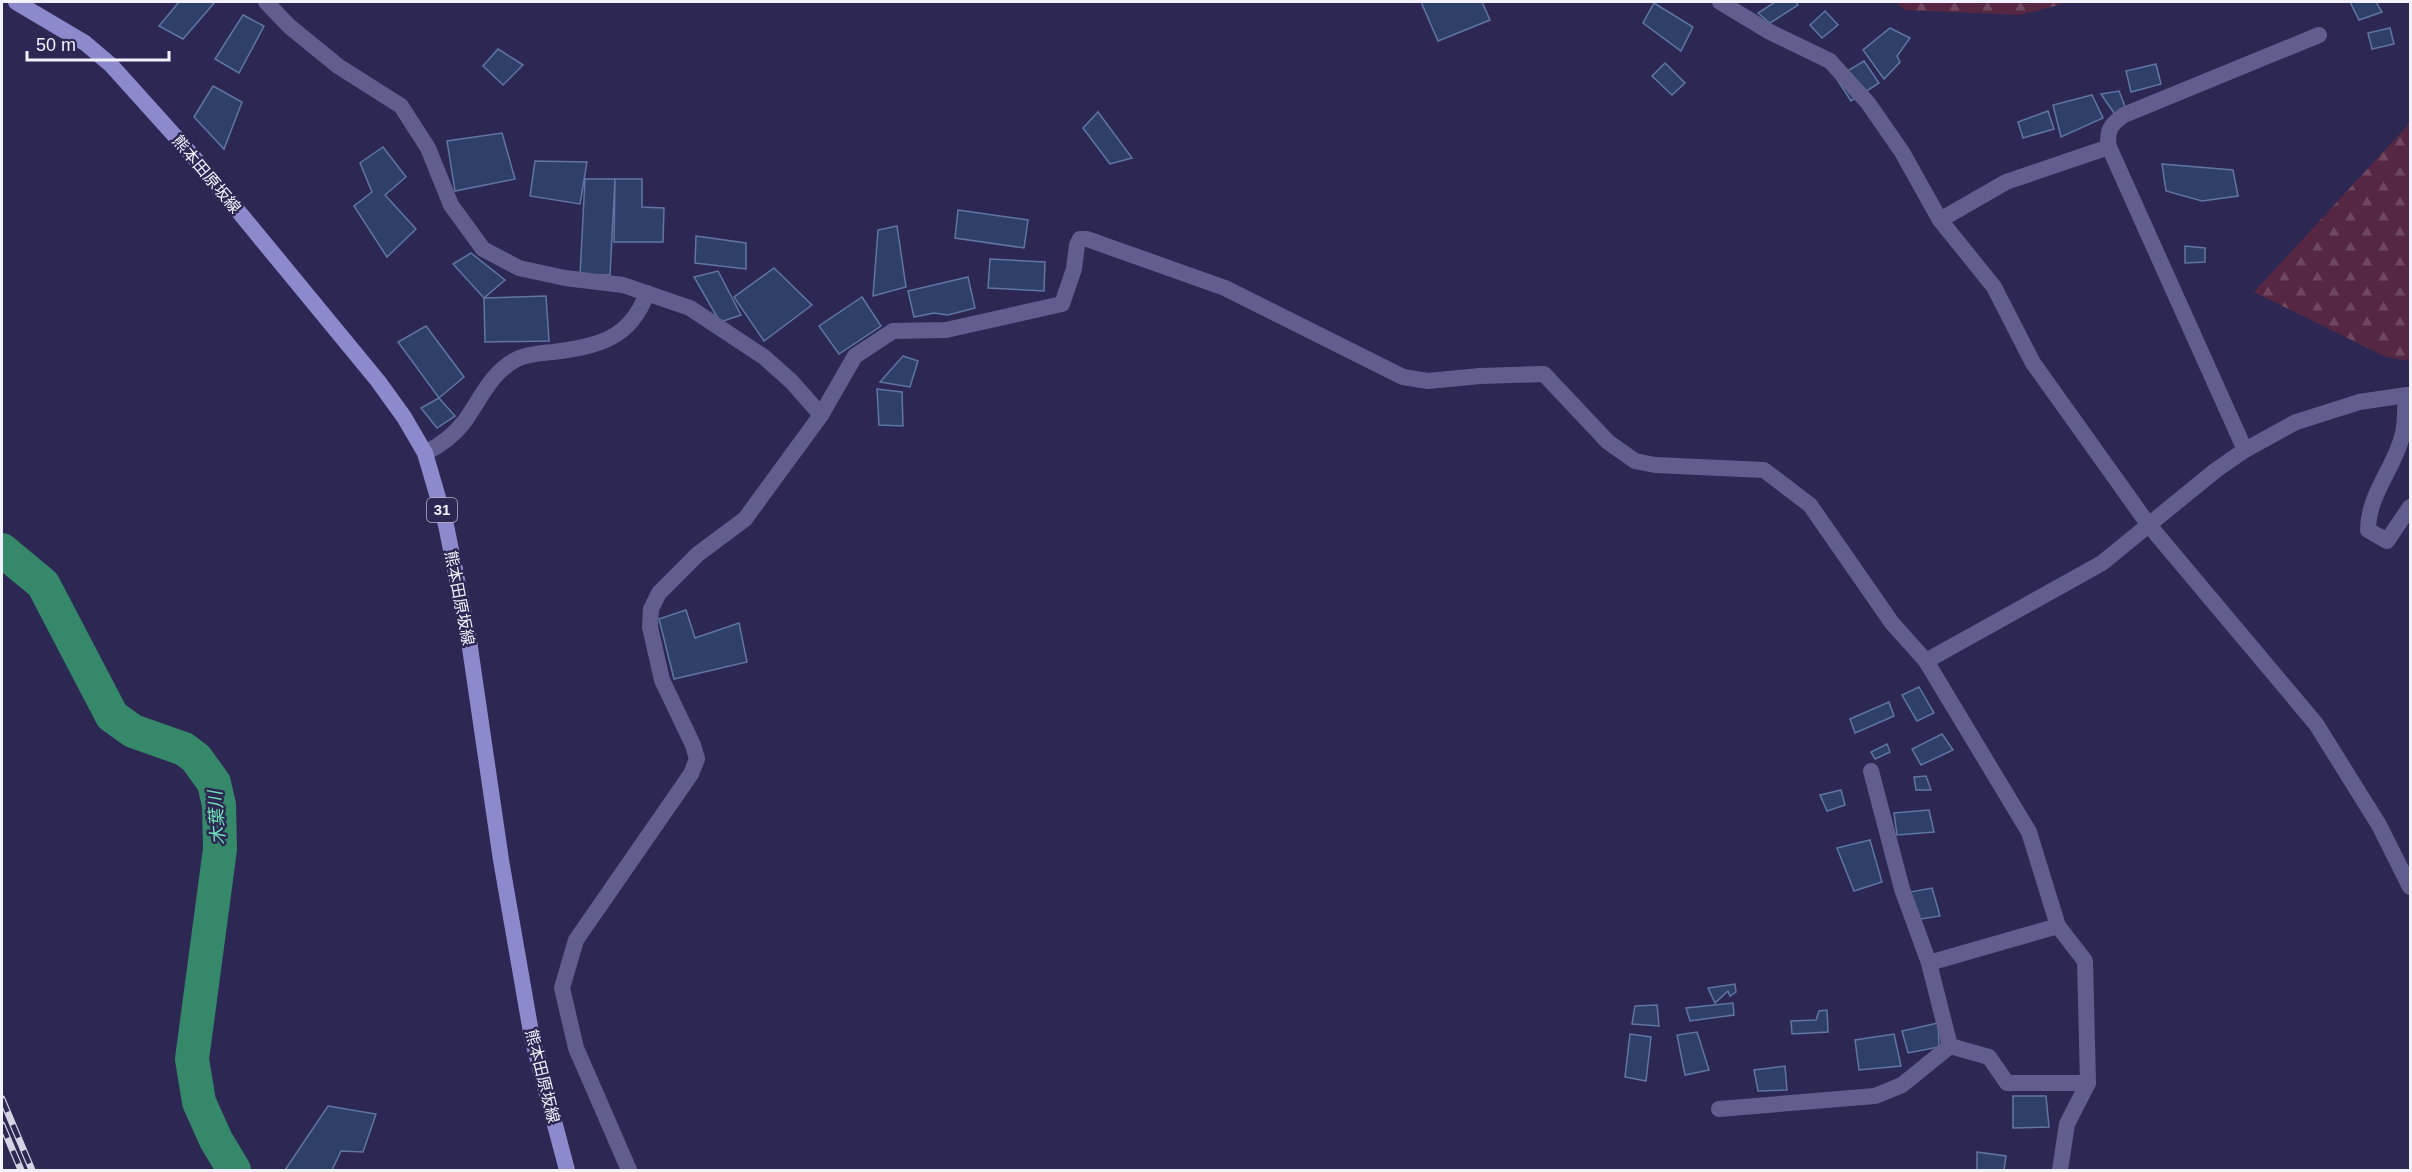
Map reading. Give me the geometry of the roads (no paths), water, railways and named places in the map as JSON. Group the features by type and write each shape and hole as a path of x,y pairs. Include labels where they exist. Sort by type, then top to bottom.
{"main road":[{"name":"熊本田原坂線","path":"16,2 85,43 118,73 192,155 378,381 404,417 425,453 446,525 468,634 501,860 532,1038 567,1170"}],"street":[{"path":"266,2 289,26 338,66 401,106 428,148 451,205 483,249 519,268 565,278 623,285 690,308 764,357 792,382 821,415"},
{"path":"1719,2 1768,31 1830,61 1868,103 1902,152 1940,220 1994,287 2033,363 2148,524 2316,724 2379,825 2410,887"},
{"path":"2245,450 2109,147 2107,137 2111,124 2124,115 2319,35"},
{"path":"1940,220 2006,183 2109,147"},
{"path":"629,1170 576,1048 562,988 576,940 691,774 697,759 693,745 662,680 650,627 651,609 659,593 690,562 745,519 821,415 855,356 893,331 946,330 1062,304 1074,269 1077,244 1080,239 1086,239 1225,288 1403,377 1428,381 1480,376 1544,374 1608,442 1635,461 1655,465 1764,470 1810,505 1892,623 1926,661 2029,832 2058,926 2085,961 2088,1083 2067,1124 2060,1170"},
{"path":"425,453 440,446 464,422 497,372 518,358 605,342 625,329 642,307 647,293"},
{"path":"1926,661 2102,563 2216,470 2245,450 2296,422 2359,402 2407,395 2403,409 2403,432 2368,514 2368,530 2387,541 2410,507"},
{"path":"1871,771 1902,889 1929,963 1950,1046"},
{"path":"1929,963 2058,926"},
{"path":"1950,1046 1989,1057 2007,1083 2088,1083"},
{"path":"1719,1109 1875,1096 1902,1085 1950,1046"}],"waterway":[{"name":"木葉川","path":"2,550 43,584 112,716 133,731 184,749 196,758 214,783 219,805 220,849 192,1059 199,1102 216,1140 234,1170"}],"railway":[{"path":"2,1099 32,1170"},
{"path":"2,1125 21,1170"}]}
